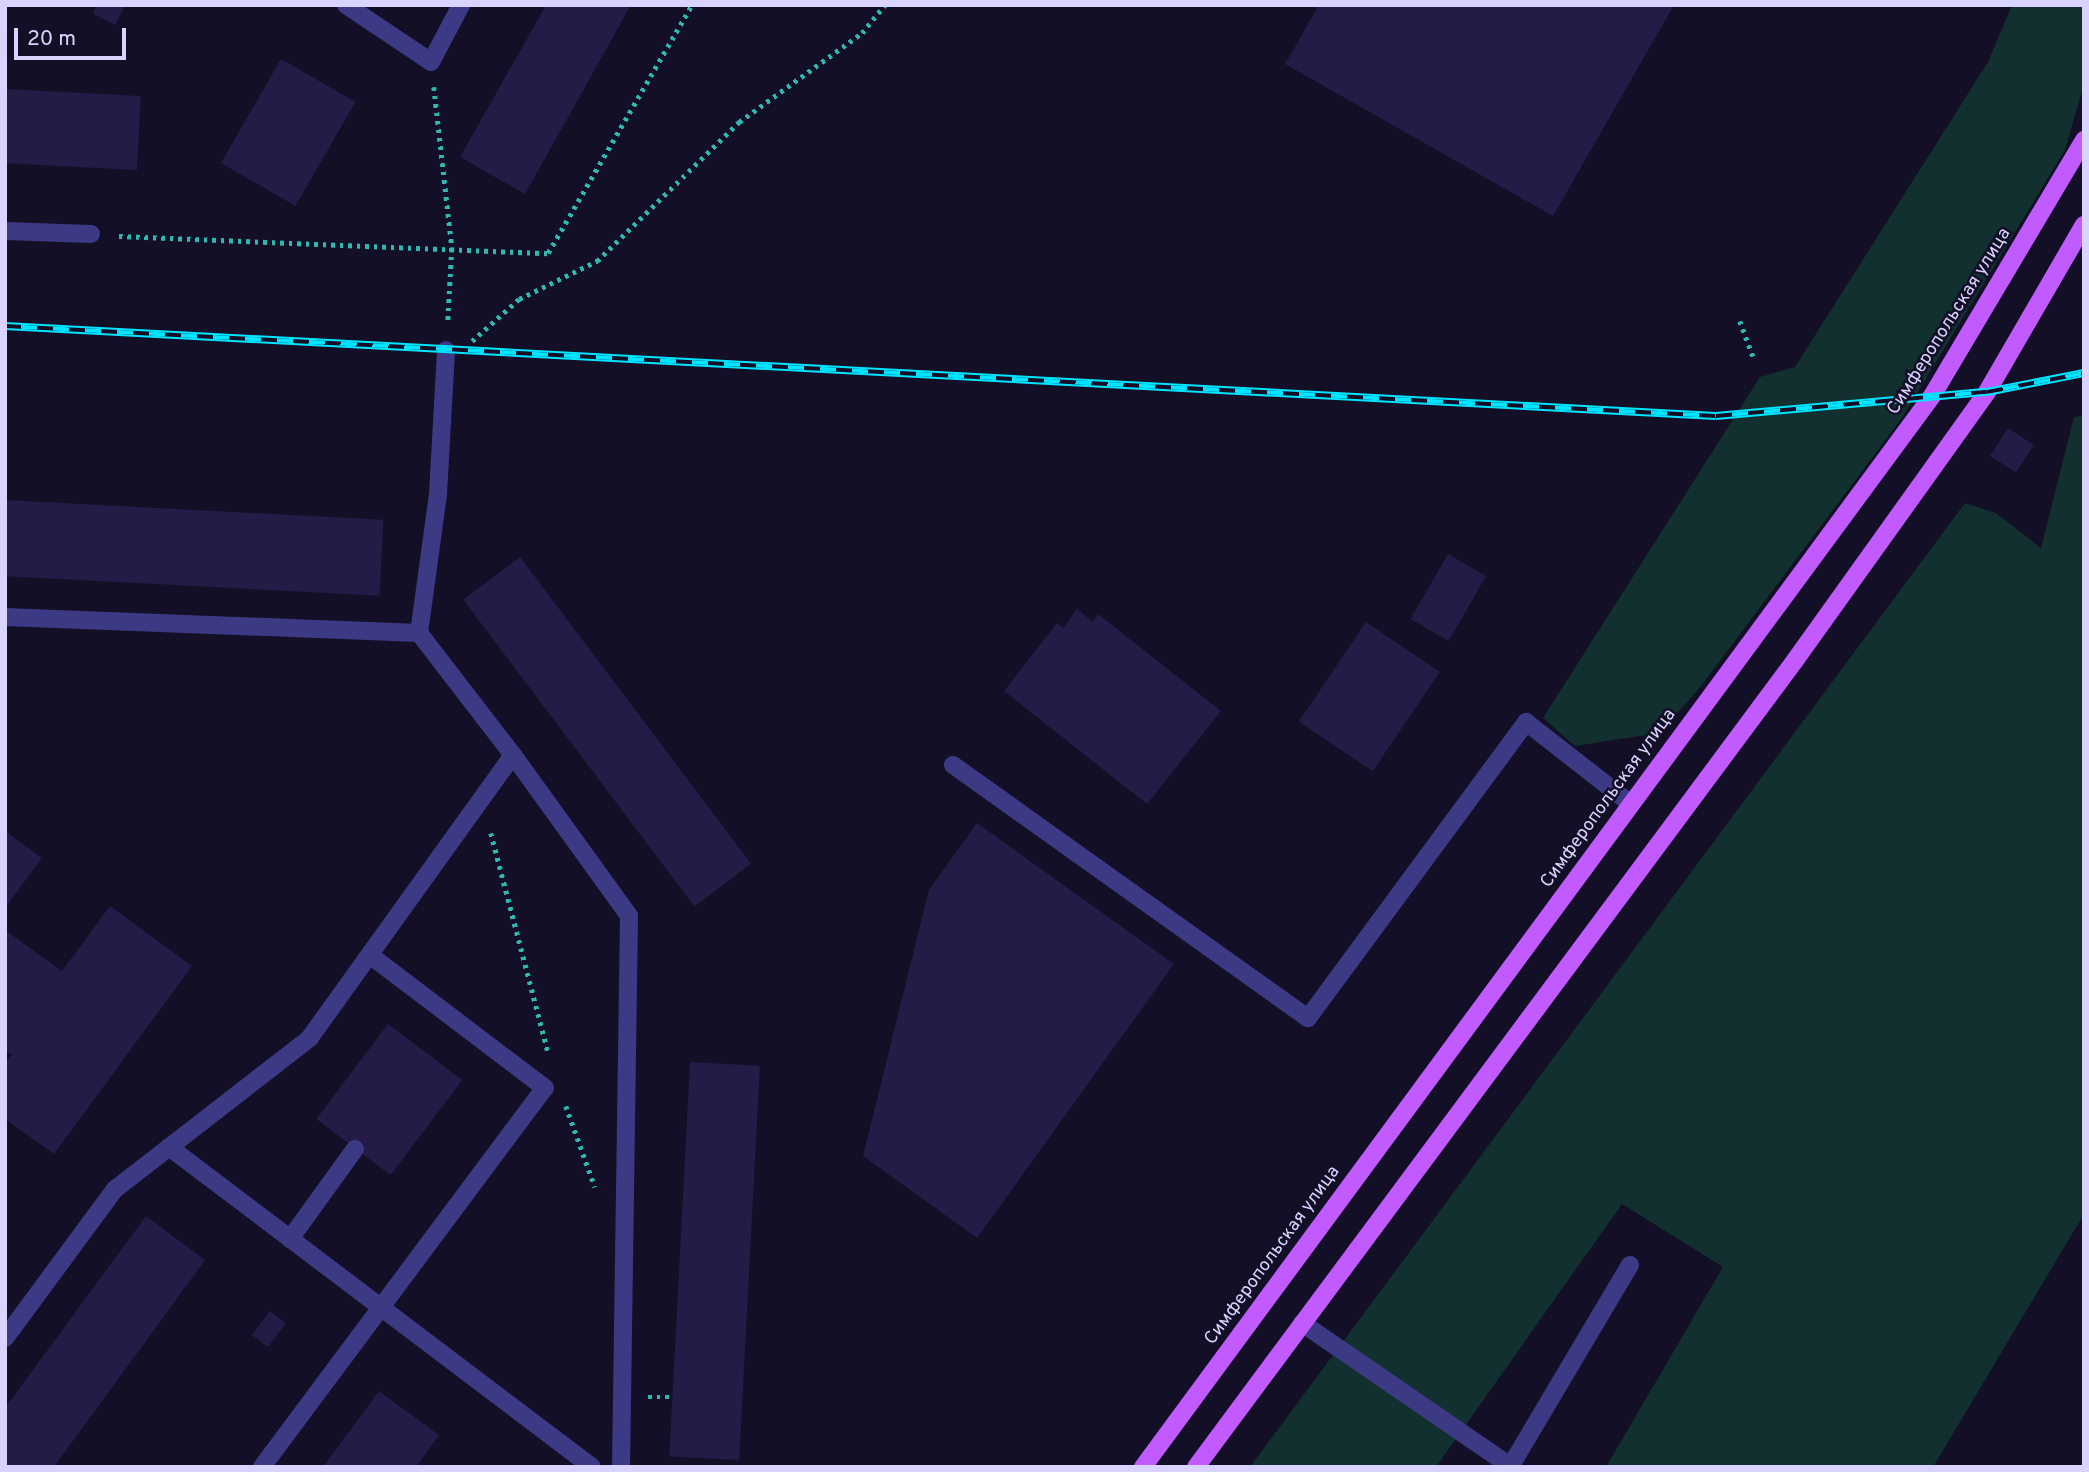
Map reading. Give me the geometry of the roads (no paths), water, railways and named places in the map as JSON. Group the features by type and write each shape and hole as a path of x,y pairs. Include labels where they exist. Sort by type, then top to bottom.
{"main road":[{"name":"Симферопольская улица","path":"1143,1467 1933,396 2084,140"},
{"path":"1196,1467 1963,425 2032,321 2084,225"}],"lane":[{"path":"346,5 431,62 461,5"},
{"path":"5,231 91,234"},
{"path":"454,351 419,633 513,755 629,916 621,1467"},
{"path":"5,617 419,633"},
{"path":"953,765 1308,1018 1527,722 1631,804"},
{"path":"5,1338 115,1189 310,1038 513,755"},
{"path":"262,1467 380,1305 545,1088 370,955"},
{"path":"169,1147 592,1467"},
{"path":"290,1239 355,1149"},
{"path":"1302,1323 1510,1466 1630,1265"}],"railway":[{"path":"5,326 1716,416 1987,392 2084,373"}]}
